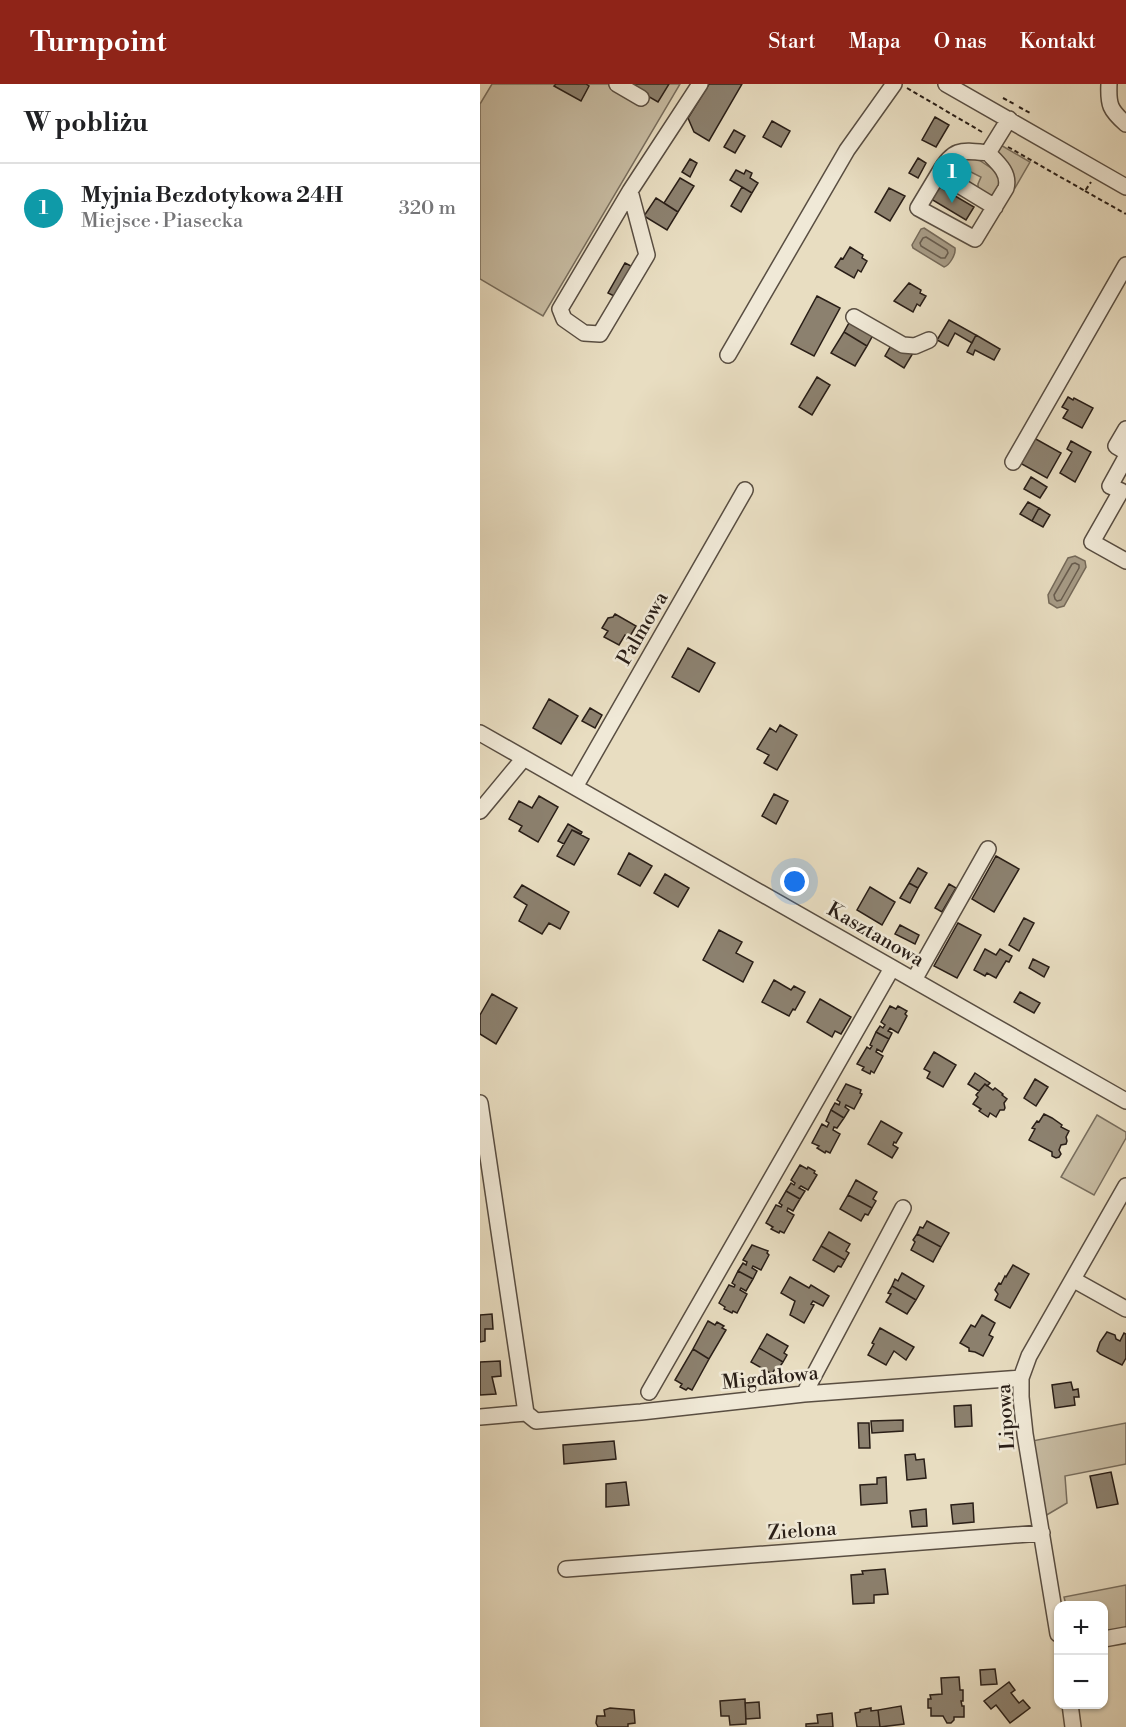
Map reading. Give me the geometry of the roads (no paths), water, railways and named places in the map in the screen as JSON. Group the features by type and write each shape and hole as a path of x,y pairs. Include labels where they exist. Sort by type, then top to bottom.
{"street":[{"path":"617,84 641,98"},
{"path":"630,191 647,255 600,334 584,333 564,319 560,309 630,191 700,84"},
{"path":"728,355 847,150 894,84"},
{"path":"946,84 1126,187"},
{"path":"1109,84 1108,97 1113,113 1126,124"},
{"path":"988,153 1009,119"},
{"path":"962,151 988,153 1002,168 1007,182 1006,188 975,239 918,208 947,159 962,151"},
{"path":"939,173 995,207"},
{"path":"1012,462 1126,265"},
{"path":"854,318 903,345 915,346 929,340"},
{"path":"1126,429 1116,446 1126,452"},
{"path":"1126,457 1110,486 1123,495 1092,542 1126,561"},
{"name":"Palmowa","path":"575,787 745,490"},
{"name":"Kasztanowa","path":"480,733 1126,1101"},
{"path":"480,810 524,758"},
{"path":"914,980 988,849"},
{"path":"649,1392 892,968"},
{"path":"480,1103 526,1413"},
{"name":"Lipowa","path":"1054,1604 1025,1434 1021,1378 1029,1356 1122,1202 1126,1186"},
{"path":"804,1394 903,1208"},
{"path":"1074,1280 1126,1309"},
{"name":"Migdałowa","path":"480,1417 526,1413 536,1422 804,1394 1021,1378"},
{"name":"Zielona","path":"566,1569 1042,1533"},
{"path":"1108,1638 1126,1635"},
{"path":"1071,1709 1073,1727"}],"water":[{"path":"924,228 955,248 954,256 946,266 944,267 913,248 912,245 921,229"},
{"path":"1075,556 1085,561 1086,567 1064,606 1057,608 1049,603 1048,595 1068,558"}],"place":[{"name":"Myjnia Bezdotykowa 24H","path":"952,203"}]}
